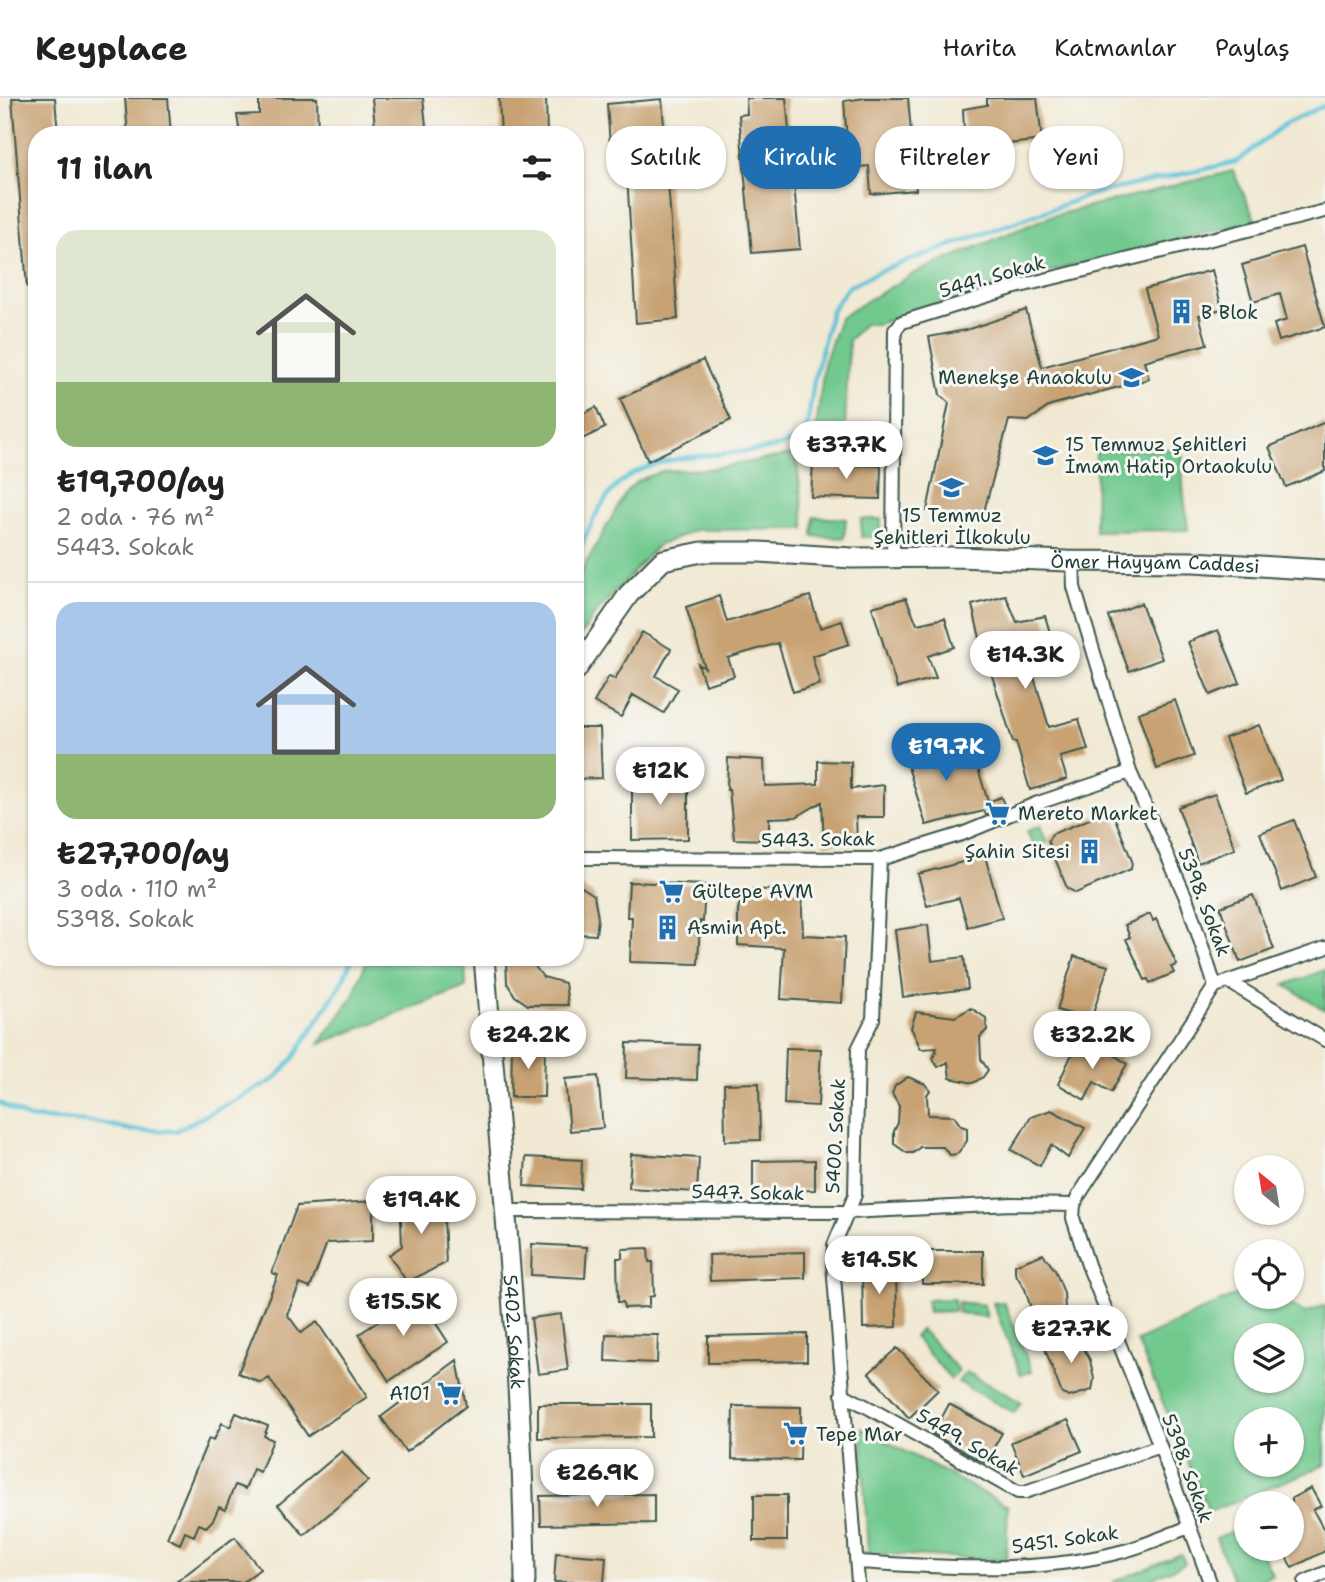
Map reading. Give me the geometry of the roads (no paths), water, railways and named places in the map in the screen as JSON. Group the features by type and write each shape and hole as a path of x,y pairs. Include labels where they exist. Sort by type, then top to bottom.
{"street":[{"name":"5441. Sokak","path":"893,557 895,330 902,322 1012,288 1325,211"},
{"name":"Ömer Hayyam Caddesi","path":"584,659 629,594 663,560 714,552 1194,562 1325,570"},
{"name":"5398. Sokak","path":"1073,561 1074,587 1130,772 1186,900 1215,986 1100,1160 1074,1205 1073,1218 1088,1265 1160,1446 1210,1582"},
{"name":"5443. Sokak","path":"584,858 880,859 962,834 1038,803 1130,772"},
{"name":"5400. Sokak","path":"858,1582 833,1264 834,1245 855,1195 858,1049 873,1019 880,859"},
{"path":"1215,986 1325,948"},
{"name":"5402. Sokak","path":"485,966 505,1211 524,1528 524,1582"},
{"path":"1229,982 1325,1040"},
{"name":"5447. Sokak","path":"505,1211 849,1212 1012,1204 1074,1205"},
{"name":"5449. Sokak","path":"842,1394 1018,1492 1025,1492 1160,1446"},
{"name":"5451. Sokak","path":"858,1562 957,1568 1032,1568 1125,1551 1189,1527"},
{"path":"1305,1582 1325,1573"}],"waterway":[{"path":"584,540 613,490 628,477 647,467 690,457 777,447 806,433 814,381 831,311 848,287 880,271 1093,194 1236,162 1285,124 1323,106"},
{"path":"0,1103 28,1118 101,1123 131,1130 175,1131 274,1080 293,1059 341,984 349,966"}],"place":[{"name":"B Blok","path":"1181,312"},
{"name":"Menekşe Anaokulu","path":"1132,377"},
{"name":"15 Temmuz Şehitleri İmam Hatip Ortaokulu","path":"1045,455"},
{"name":"15 Temmuz Şehitleri İlkokulu","path":"952,487"},
{"name":"Mereto Market","path":"998,813"},
{"name":"Şahin Sitesi","path":"1090,851"},
{"name":"Gültepe AVM","path":"672,891"},
{"name":"Asmin Apt.","path":"667,927"},
{"name":"A101","path":"450,1393"},
{"name":"Tepe Mar","path":"796,1434"}]}
